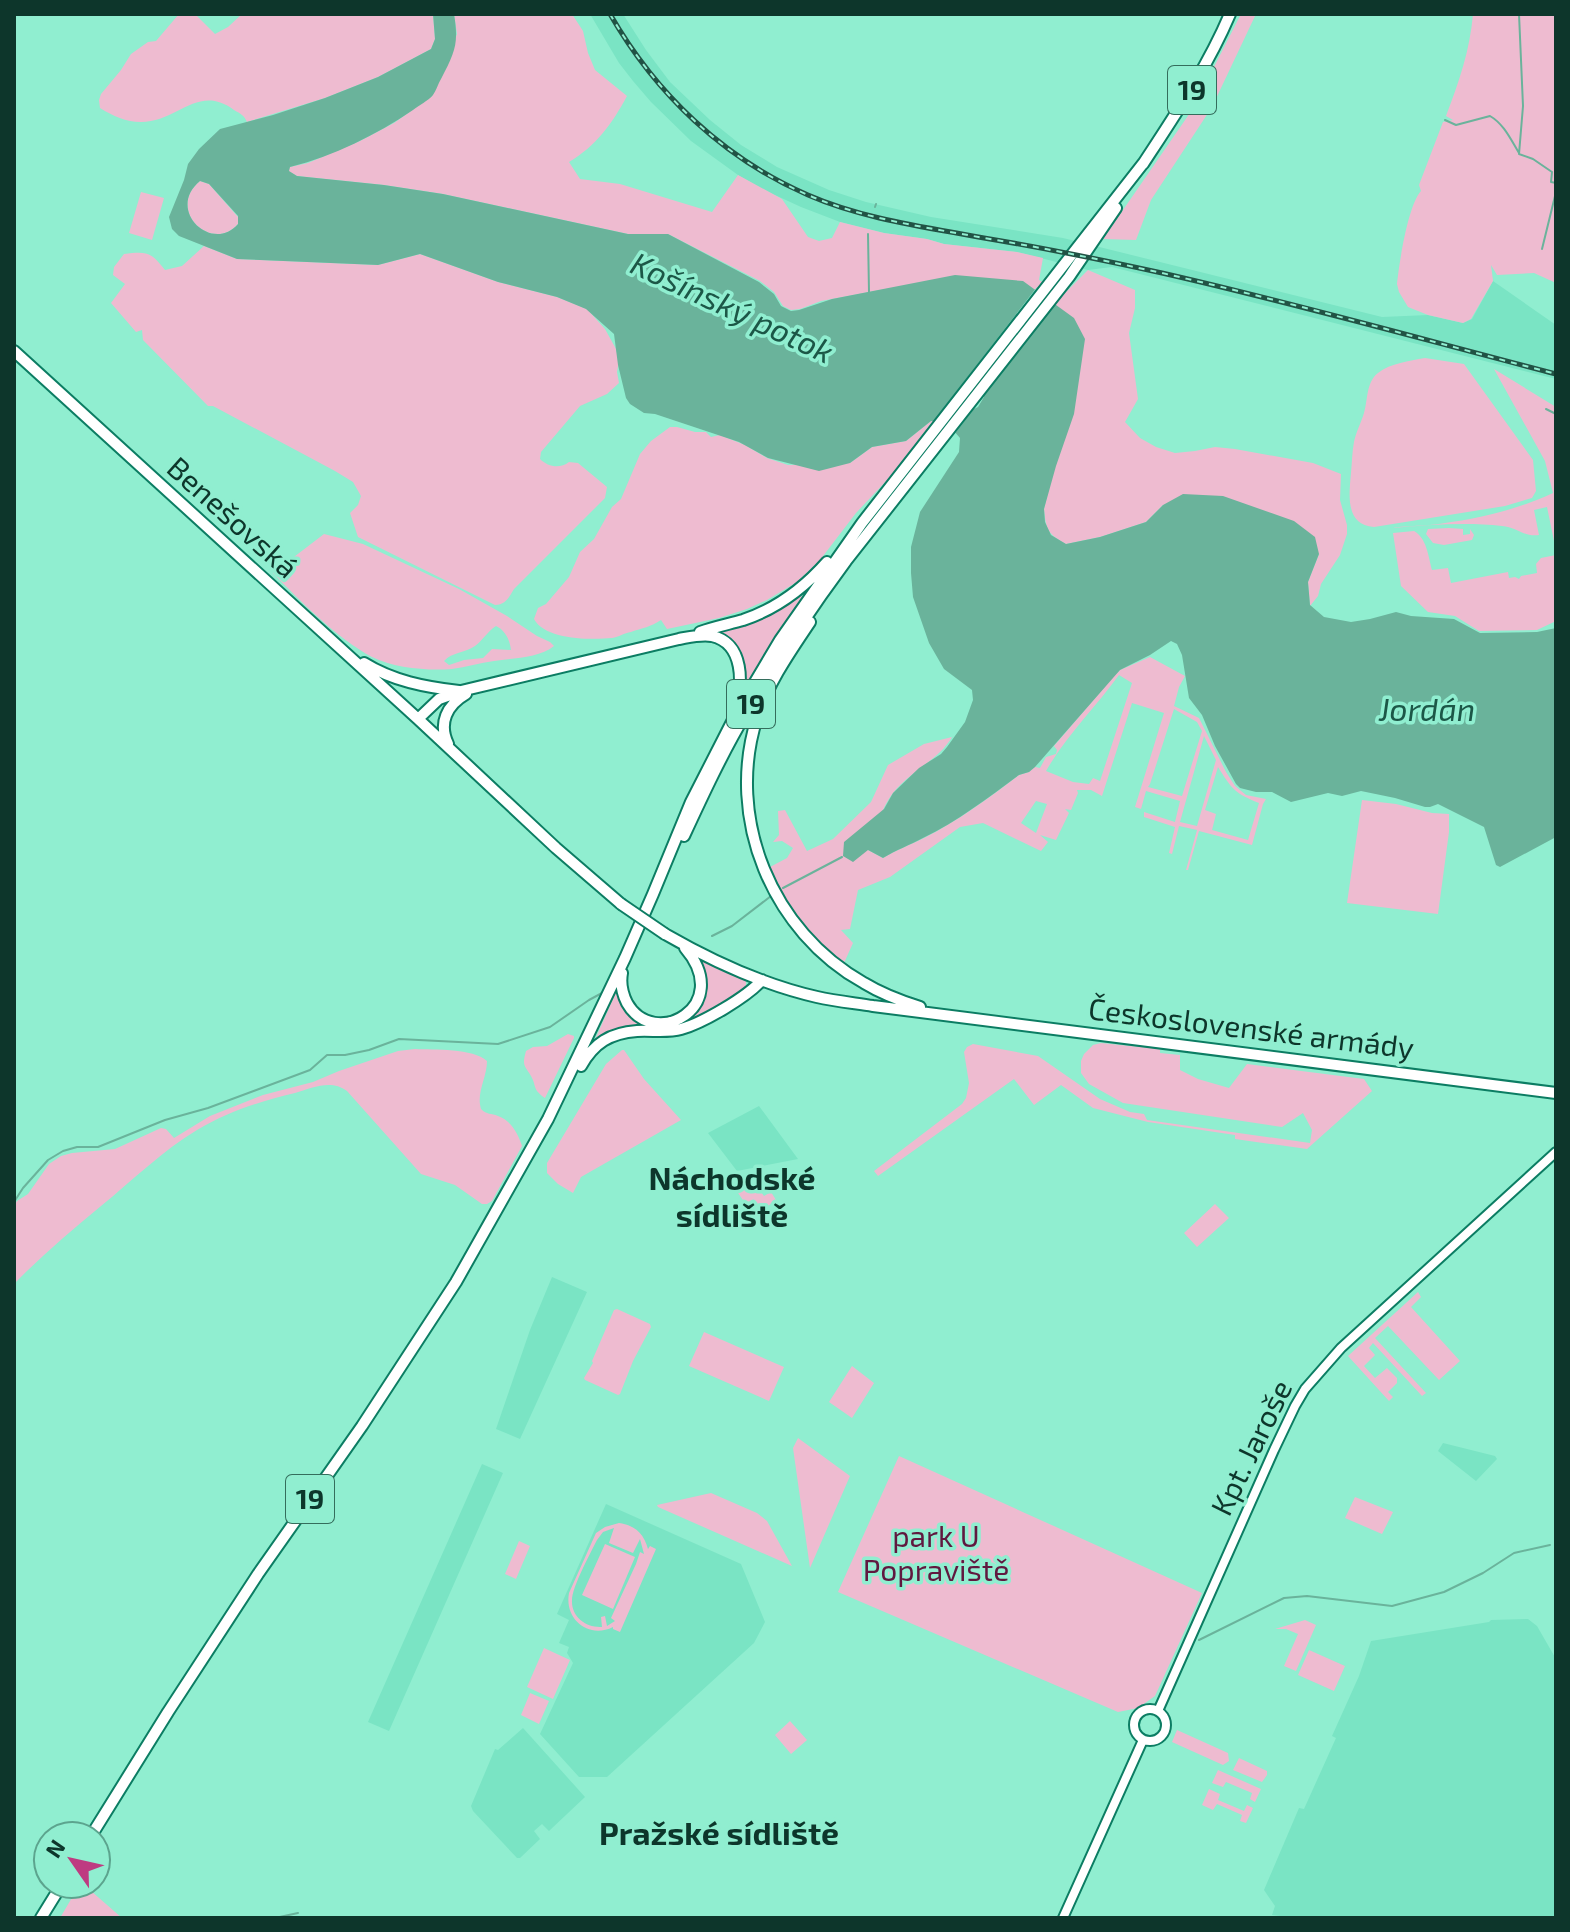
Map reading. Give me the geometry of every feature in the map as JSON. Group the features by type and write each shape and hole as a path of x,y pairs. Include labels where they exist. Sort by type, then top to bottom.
{"main road":[{"name":"19","path":"653,894 732,739 767,677 817,600 1060,288 1196,83 1230,14"},
{"name":"19","path":"101,1820 258,1574 362,1426 456,1282 548,1119 625,958 691,802 759,674 862,523 1145,161"},
{"name":"Benešovská","path":"14,351 621,904 704,956 762,980 815,997 941,1015"},
{"path":"418,719 433,703 461,691 679,639 767,610 818,572 862,523"},
{"path":"873,528 783,664 764,700 748,758 747,805 762,868 805,935 862,982 892,998 941,1015"},
{"path":"679,639 717,637 730,647 738,662 741,681 739,698 709,765"},
{"path":"337,645 381,674 418,685 461,691"},
{"path":"450,749 444,736 447,711 461,696 478,687"},
{"path":"625,958 620,980 623,995 631,1009 651,1022 676,1021 690,1012 699,998 702,982 698,965 682,944"},
{"path":"548,1119 597,1044 635,1031 682,1029 714,1014 762,980"},
{"name":"Československé armády","path":"941,1015 1556,1094"},
{"path":"41,1918 52,1900"}],"street":[{"name":"Kpt. Jaroše","path":"1158,1711 1274,1450 1305,1389 1341,1348 1556,1152"},
{"name":"Kpt. Jaroše","path":"1154,1709 1166,1719 1165,1733 1154,1741 1143,1740 1134,1727 1136,1717 1144,1710 1154,1709"},
{"name":"Kpt. Jaroše","path":"1063,1918 1143,1740"}],"shaded area":[{"path":"590,14 623,14 670,82 710,120 741,145 777,167 829,190 931,217 1063,238 1382,317 1428,315 1463,323 1472,319 1493,281 1556,325 1556,379 1112,267 1088,270 1017,252 944,244 840,222 762,189 691,141 633,81"},
{"path":"759,1106 798,1159 737,1171 708,1133"},
{"path":"552,1277 587,1292 520,1439 496,1429"},
{"path":"1443,1443 1497,1459 1476,1481 1438,1451"},
{"path":"482,1464 503,1473 389,1731 368,1722"},
{"path":"606,1504 741,1564 765,1622 754,1643 607,1777 579,1777 540,1734 573,1663 567,1653 569,1647 559,1643 569,1620 557,1614"},
{"path":"1528,1619 1537,1626 1556,1659 1556,1918 1272,1915 1275,1906 1264,1890 1299,1808 1304,1809 1336,1738 1332,1736 1371,1641 1491,1620"},
{"path":"523,1728 585,1797 549,1831 542,1824 534,1831 540,1839 517,1858 471,1806 495,1749 498,1750"}],"green space":[{"path":"179,14 195,14 215,34 242,14 433,14 435,39 431,49 378,77 325,98 247,122 239,113 209,100 141,122 120,118 100,108 101,94 131,54 148,42 156,41"},
{"path":"454,14 572,14 583,31 595,70 627,96 602,134 569,162 580,179 620,184 712,212 738,175 782,199 808,237 819,241 832,238 840,222 944,244 1043,258 1039,280 1064,294 1088,270 1135,290 1135,308 1129,333 1138,399 1125,422 1140,438 1175,453 1215,447 1235,449 1313,463 1341,474 1340,500 1347,534 1340,555 1321,584 1318,596 1310,606 1308,582 1319,554 1163,505 1146,522 1100,537 1066,544 1052,534 1047,527 1044,509 1084,339 891,288 791,310 783,306 774,292 760,281 668,234 628,234 443,194 297,176 288,171 290,167 308,163 360,141 394,123 432,96 457,34"},
{"path":"1241,14 1256,14 1212,107 1151,200 1136,240 1103,239 1192,110"},
{"path":"1473,14 1556,14 1556,283 1534,273 1497,275 1491,265 1493,281 1471,319 1463,323 1408,307 1397,284 1408,221 1421,191 1419,185 1443,122 1453,120 1446,116 1463,66"},
{"path":"200,181 209,184 238,217 238,224 227,232 216,234 205,231 196,225 190,215 188,204 191,192"},
{"path":"141,192 164,198 152,240 129,233"},
{"path":"204,246 237,259 378,265 420,254 587,309 605,329 616,349 619,383 607,394 580,406 541,452 540,459 554,466 578,463 607,487 605,498 499,605 358,537 350,513 361,496 353,482 208,406 143,340 142,330 136,332 111,303 125,284 113,275 114,267 124,254 148,254 165,270 182,266"},
{"path":"1425,358 1464,364 1533,460 1536,491 1532,498 1505,506 1374,527 1365,525 1353,515 1350,490 1354,442 1369,386 1383,370"},
{"path":"1494,369 1556,407 1556,542 1547,507 1534,510 1539,535 1488,525 1392,528 1477,517 1524,505 1553,493 1545,461"},
{"path":"931,421 889,478 856,513 820,560 797,582 767,600 719,618 667,629 661,620 612,638 558,635 540,626 534,619 538,608 546,604 569,577 580,552 594,539 612,507 621,499 640,454 670,427 706,432 711,437 720,435 788,465 850,463 872,447 906,441"},
{"path":"1428,529 1463,529 1463,535 1470,534 1470,529 1474,535 1472,540 1444,545 1433,543 1426,534"},
{"path":"1414,531 1424,543 1432,570 1448,568 1451,583 1508,572 1509,578 1519,579 1537,573 1536,564 1541,558 1556,555 1556,621 1537,630 1479,631 1455,616 1428,612 1401,586 1393,533"},
{"path":"324,534 363,544 459,589 554,646 533,655 452,669 422,669 390,664 372,657 333,630 273,573","holes":["496,626 510,643 511,650 492,649 483,658 449,665 444,661 475,646"]},
{"path":"800,594 802,597 747,686 736,650 719,632 782,607"},
{"path":"1150,657 1185,676 1174,706 1199,718 1235,786 1246,795 1266,799 1252,845 1199,831 1186,870 1197,830 1179,826 1172,854 1169,853 1175,827 1144,817 1144,812 1175,822 1180,801 1146,791 1141,809 1135,807 1164,713 1132,703 1102,796 1091,790 1077,790 1071,810 1065,809 1069,813 1056,840 1040,835 1048,842 1041,851 983,823 960,827 890,877 858,890 850,929 841,930 853,943 844,963 816,939 788,903 770,867 787,858 793,848 782,841 773,842 779,835 778,811 785,810 807,851 833,839 871,802 888,765 924,744 952,737 889,799 868,850 883,858 949,824 1019,775 1035,767 1040,768 1046,757 1056,754 1054,746 1120,670","holes":["1119,675 1132,683 1100,781 1093,778 1089,784 1073,782 1046,771","1174,709 1197,722 1202,731 1182,796 1148,787","1204,736 1216,760 1197,826 1180,822","1218,767 1234,790 1259,803 1248,840 1212,830 1216,814 1205,810","1036,801 1047,804 1036,833 1021,823"]},
{"path":"1362,800 1449,814 1438,914 1347,903"},
{"path":"701,960 744,979 746,988 705,1014 674,1026 693,1014 703,999 705,981"},
{"path":"617,990 631,1015 657,1028 594,1042"},
{"path":"568,1034 574,1038 545,1098 536,1090 524,1065 526,1051 547,1046"},
{"path":"1101,1043 1160,1049 1160,1053 1180,1055 1180,1070 1229,1088 1247,1064 1364,1079 1372,1091 1307,1149 1235,1139 1235,1135 1148,1122 1093,1108 1061,1085 1034,1105 1014,1079 878,1176 874,1171 962,1104 969,1083 964,1052 973,1044 1038,1056 1100,1099 1130,1112 1144,1114 1147,1120 1310,1143 1312,1130 1303,1113 1282,1127 1123,1103 1089,1084 1081,1073 1084,1054 1093,1045"},
{"path":"622,1050 681,1120 581,1177 573,1193 547,1173 547,1163 606,1064"},
{"path":"398,1051 463,1052 487,1061 480,1097 481,1109 507,1121 522,1146 492,1201 487,1204 482,1204 455,1185 421,1174 347,1091 341,1087 321,1086 244,1108 184,1138 67,1234 14,1284 14,1206 28,1194 49,1164 61,1156 115,1149 161,1128 174,1138 210,1116 263,1095 313,1082"},
{"path":"751,1179 764,1196 771,1192 776,1200 754,1216 736,1190"},
{"path":"1215,1204 1229,1218 1197,1247 1184,1233"},
{"path":"1418,1292 1421,1297 1411,1307 1460,1361 1439,1380 1388,1326 1375,1338 1426,1393 1422,1396 1373,1343 1369,1348 1375,1355 1364,1366 1375,1378 1387,1368 1397,1378 1397,1383 1388,1392 1393,1397 1389,1401 1348,1356"},
{"path":"617,1309 651,1327 618,1395 584,1378"},
{"path":"704,1332 784,1367 769,1401 689,1366"},
{"path":"852,1366 874,1383 852,1418 829,1402"},
{"path":"798,1438 850,1476 810,1568 793,1448"},
{"name":"park U Popraviště","path":"899,1456 1202,1593 1155,1696 1138,1708 1118,1712 838,1592"},
{"path":"711,1493 757,1513 767,1521 792,1566 657,1505"},
{"path":"1355,1497 1393,1512 1382,1534 1345,1518"},
{"path":"619,1523 630,1526 641,1535 648,1549 650,1546 656,1549 620,1632 613,1627 595,1631 587,1629 574,1619 568,1603 569,1593 596,1533","holes":["614,1528 609,1543 633,1553 640,1539 644,1554 640,1552 611,1618 615,1621 607,1626 605,1616 601,1617 602,1627 596,1627 585,1623 574,1612 573,1594 597,1540 603,1532"]},
{"path":"519,1541 530,1546 516,1579 505,1574"},
{"path":"605,1544 635,1557 613,1609 582,1595"},
{"path":"1305,1620 1316,1625 1296,1671 1284,1666 1298,1634 1275,1629"},
{"path":"544,1648 570,1660 553,1699 527,1687"},
{"path":"1309,1650 1345,1666 1334,1691 1298,1675"},
{"path":"530,1693 549,1701 539,1724 521,1715"},
{"path":"790,1721 807,1740 791,1754 775,1735"},
{"path":"1177,1730 1228,1753 1229,1761 1223,1765 1172,1742"},
{"path":"1239,1758 1267,1771 1262,1782 1233,1770"},
{"path":"1218,1770 1261,1789 1255,1802 1250,1799 1252,1793 1226,1782 1223,1787 1212,1783"},
{"path":"1209,1789 1220,1794 1218,1800 1244,1811 1247,1805 1253,1808 1246,1823 1240,1821 1242,1815 1217,1804 1213,1810 1202,1805"},
{"path":"71,1900 101,1900 122,1918 60,1918"}],"water":[{"name":"Jordán","path":"433,14 454,14 455,48 431,97 369,136 323,157 290,167 289,171 297,176 443,194 628,234 668,234 759,282 774,294 781,306 791,311 832,299 955,275 1023,281 1074,318 1085,339 1074,414 1044,509 1045,522 1051,535 1066,544 1100,537 1146,522 1163,505 1183,494 1223,496 1294,521 1315,537 1319,554 1308,582 1310,605 1324,617 1351,622 1396,612 1454,619 1480,633 1537,632 1556,628 1556,837 1500,867 1496,865 1484,827 1438,804 1425,807 1361,791 1342,796 1328,793 1291,802 1272,792 1240,788 1215,746 1202,715 1189,698 1182,655 1177,644 1171,641 1120,670 1029,772 1019,775 948,824 883,858 868,850 853,862 843,856 844,842 884,809 893,793 919,768 947,747 965,722 973,700 972,690 944,669 929,643 913,597 911,547 920,512 959,452 960,438 947,423 931,421 906,441 872,447 850,463 819,471 768,458 739,442 644,413 630,404 618,365 614,334 586,309 557,297 498,282 420,254 378,265 237,259 179,236 172,229 169,217 188,164 220,129 325,98 378,77 431,49 435,39","holes":["200,181 209,184 238,216 238,224 227,232 216,234 205,231 196,225 190,215 188,204 191,192","976,382 984,397 978,407 970,411 957,395"]}],"pier":[{"path":"1037,287 1057,301 953,436 945,427 932,425 926,431"}],"waterway":[{"path":"1519,14 1523,106 1519,154 1552,172 1551,182 1556,183"},
{"path":"1445,120 1456,125 1490,116 1503,128 1519,153"},
{"path":"1542,249 1556,192"},
{"path":"868,234 869,292"},
{"path":"1546,409 1556,414"},
{"path":"783,888 842,857"},
{"path":"712,936 732,926 771,896"},
{"path":"14,1202 48,1160 63,1151 98,1147 165,1120 208,1108 310,1070 327,1055 369,1050 399,1039 498,1044 550,1027 602,993"},
{"path":"1199,1640 1284,1598 1307,1596 1392,1606 1444,1592 1514,1553 1550,1545"},
{"path":"275,1918 298,1913"}],"railway":[{"path":"610,14 648,71 694,121 720,143 777,180 829,203 894,221 1162,273 1556,374"}],"district":[{"name":"Náchodské sídliště","path":"732,1198"},
{"name":"Pražské sídliště","path":"719,1834"}],"water label":[{"name":"Košínský potok","path":"732,308"}]}
